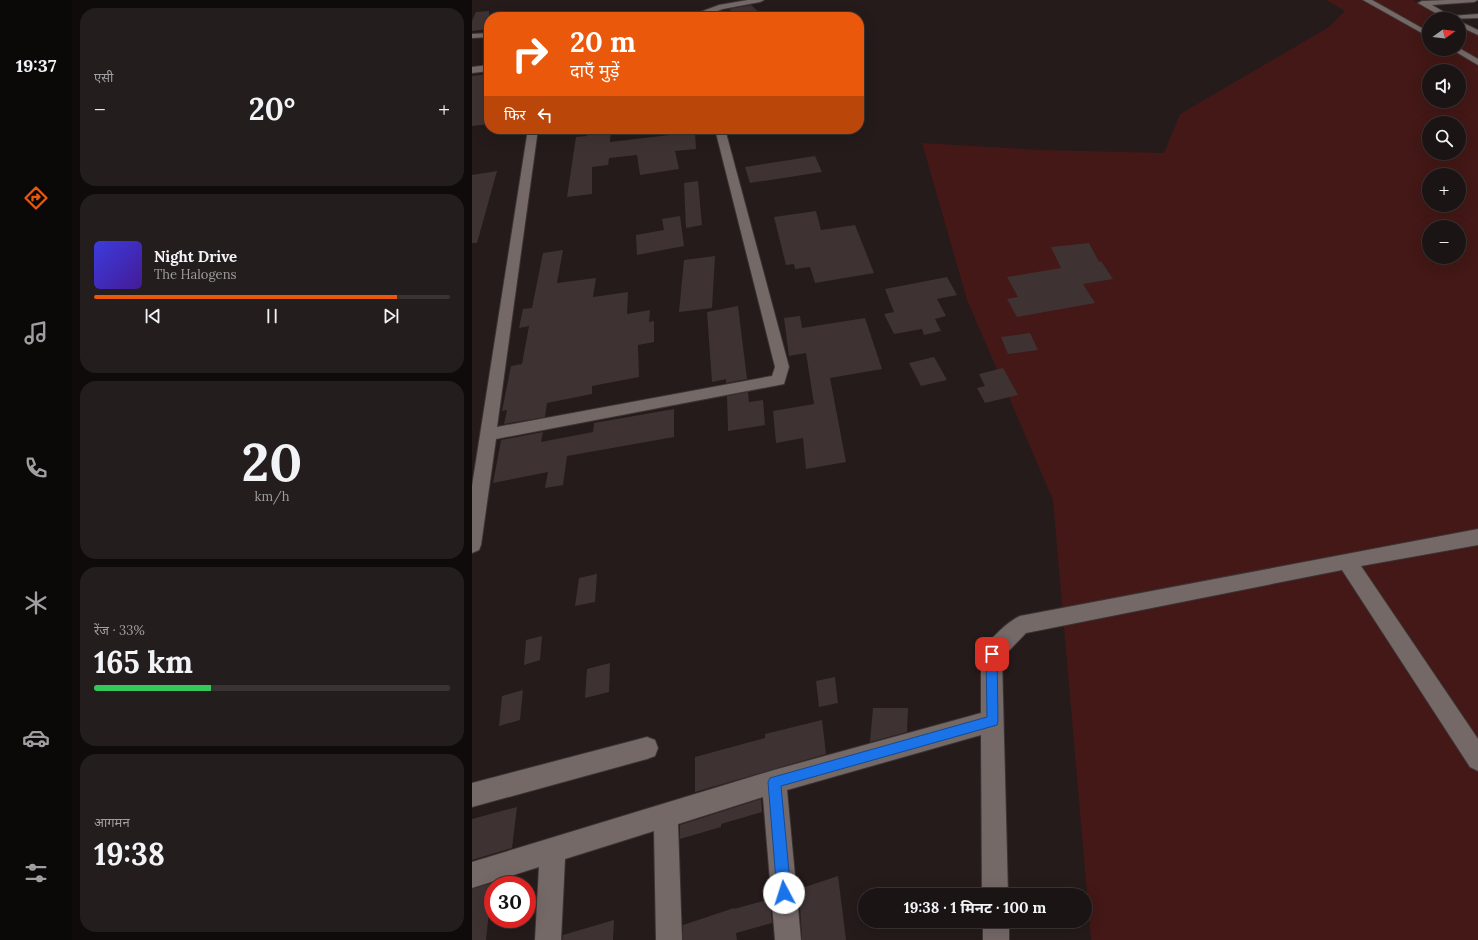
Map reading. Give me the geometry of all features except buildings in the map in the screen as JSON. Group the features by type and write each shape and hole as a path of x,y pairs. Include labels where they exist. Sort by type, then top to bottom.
{"street":[{"path":"706,12 722,7 760,0"},
{"path":"1367,0 1422,30"},
{"path":"1419,2 1474,0"},
{"path":"1419,2 1438,12"},
{"path":"1466,17 1478,16"},
{"path":"1466,26 1478,32"},
{"path":"472,36 484,35"},
{"path":"1466,55 1478,62"},
{"path":"472,70 484,69"},
{"path":"472,545 532,134"},
{"path":"489,434 779,380 782,367 721,134"},
{"path":"995,888 992,654 1020,625 1478,537"},
{"path":"1347,561 1478,759"},
{"path":"472,875 774,782 992,721"},
{"path":"472,795 647,748"},
{"path":"774,782 788,940"},
{"path":"666,816 668,940"},
{"path":"548,940 553,849"},
{"path":"996,928 996,940"}],"shaded area":[{"path":"1326,0 1413,0 1436,12 1422,12 1422,56 1466,56 1466,28 1478,34 1478,940 1091,940 1090,928 1092,928 1092,888 1087,888 1053,500 967,300 922,143 1044,150 1164,153 1180,114 1329,27 1345,11"}],"route":[{"path":"784,893 774,782 992,721 992,654"}]}
